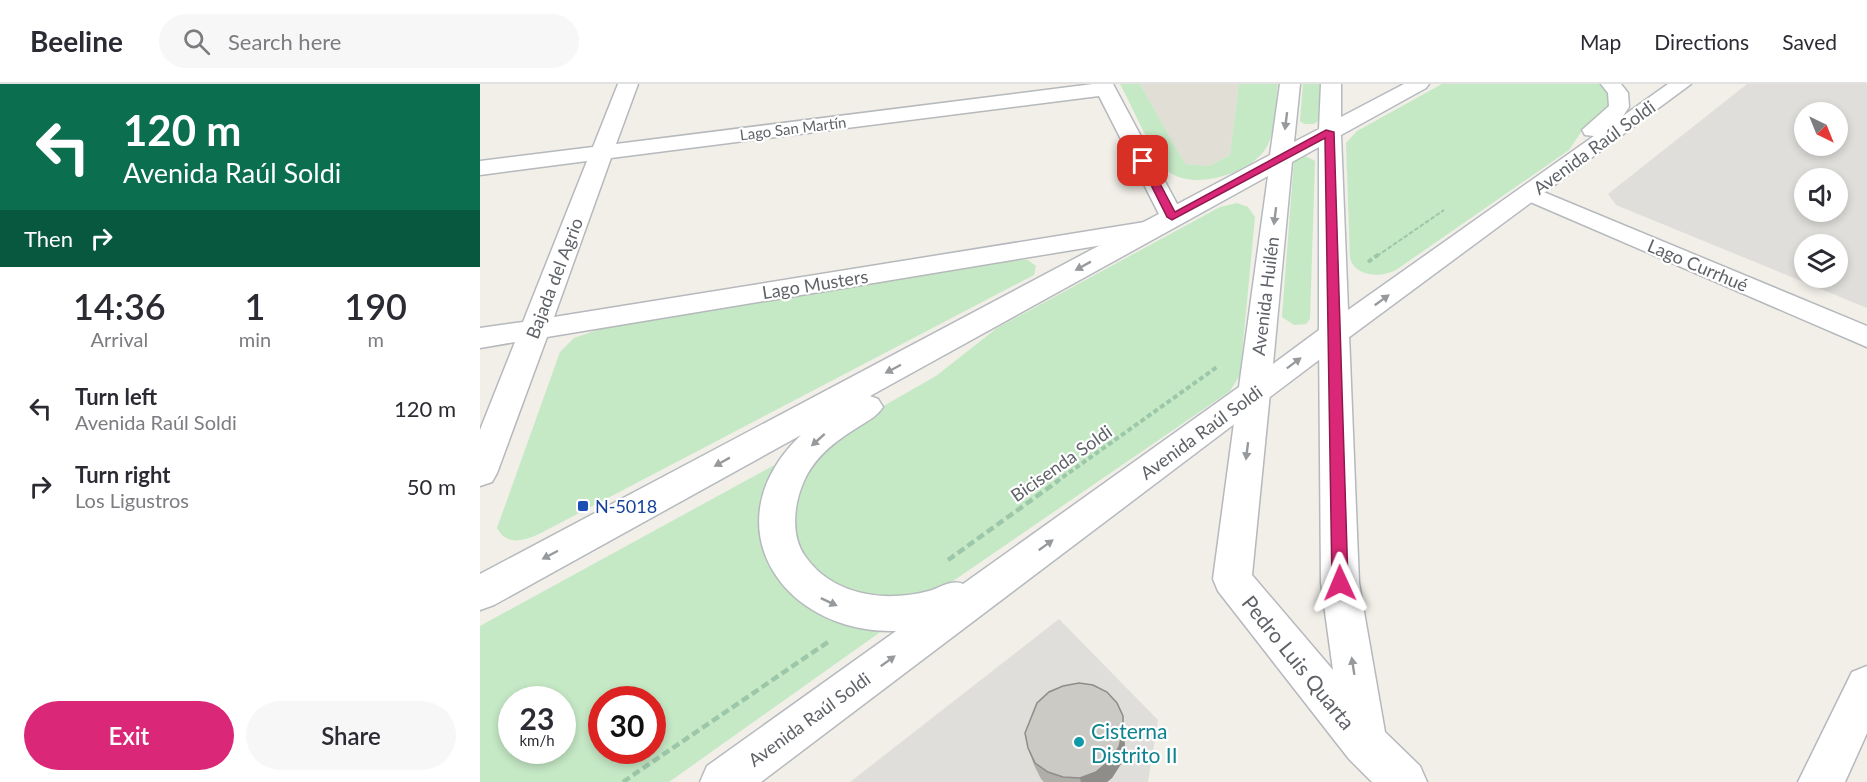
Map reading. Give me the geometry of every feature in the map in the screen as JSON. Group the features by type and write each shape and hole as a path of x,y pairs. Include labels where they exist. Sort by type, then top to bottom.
{"main road":[{"name":"Bajada del Agrio","path":"480,473 628,84"},
{"name":"Avenida Huilén","path":"1232,579 1290,84"},
{"path":"1334,334 1330,132 1332,84 1353,96 1382,98 1412,88"},
{"path":"1578,158 1590,134 1619,107 1618,93 1611,84"},
{"name":"Avenida Raúl Soldi","path":"723,782 1334,334 1681,84"},
{"name":"Lago San Martín","path":"480,168 1104,86"},
{"path":"1104,86 1162,223"},
{"path":"480,593 1412,88"},
{"name":"Lago Currhué","path":"1530,194 1867,337"},
{"name":"Lago Musters","path":"480,338 1162,223"},
{"path":"964,331 928,371 843,421 807,449 791,473 780,501 778,517 780,548 796,578 823,600 840,607 871,613 912,613 932,608 1015,568"},
{"name":"Pedro Luis Quarta","path":"1334,334 1340,583 1366,744"},
{"name":"Pedro Luis Quarta","path":"1232,579 1366,744 1404,782"},
{"path":"1821,782 1867,686"}],"path":[{"name":"Bicisenda Soldi","path":"939,566 1203,380 1221,361"},
{"path":"623,782 835,638"}],"shaded area":[{"path":"1140,84 1239,84 1230,155 1209,166 1185,164"},
{"path":"1747,84 1867,84 1867,308 1818,288 1848,288 1848,234 1794,234 1794,278 1616,205 1608,194"},
{"path":"1059,619 1158,720 1148,782 850,782"}],"green space":[{"path":"1120,84 1140,84 1185,164 1209,166 1230,155 1239,84 1278,84 1269,141 1258,157 1247,166 1234,172 1204,180 1190,180 1177,176 1167,170 1156,154"},
{"path":"1303,84 1320,84 1318,121 1314,124 1304,124 1300,121"},
{"path":"1442,84 1604,84 1612,101 1604,114 1583,129 1569,150 1396,270 1376,275 1363,272 1357,269 1350,258 1346,143 1357,131"},
{"path":"1305,156 1315,161 1310,319 1306,324 1294,325 1282,317 1294,160"},
{"path":"1237,203 1248,207 1255,217 1240,375 1230,391 953,581 917,595 869,598 819,580 791,538 795,484 845,428 936,376 997,328 1220,207"},
{"path":"1013,259 1028,260 1036,266 1034,275 539,534 527,539 510,540 497,528 560,352 574,338 600,329"},
{"path":"789,457 763,536 766,555 771,566 792,595 805,605 835,619 886,628 669,782 480,782 480,626"}],"building":[{"name":"Cisterna Distrito II","path":"1079,683 1093,685 1107,692 1117,703 1123,716 1123,731 1119,747 1109,761 1096,772 1080,778 1063,777 1048,772 1035,763 1028,748 1025,733 1037,703 1049,692"}],"place":[{"name":"N-5018","path":"583,506"},
{"name":"Cisterna Distrito II","path":"1079,742"}],"route":[{"path":"1143,161 1172,217 1330,132 1340,583"}]}
